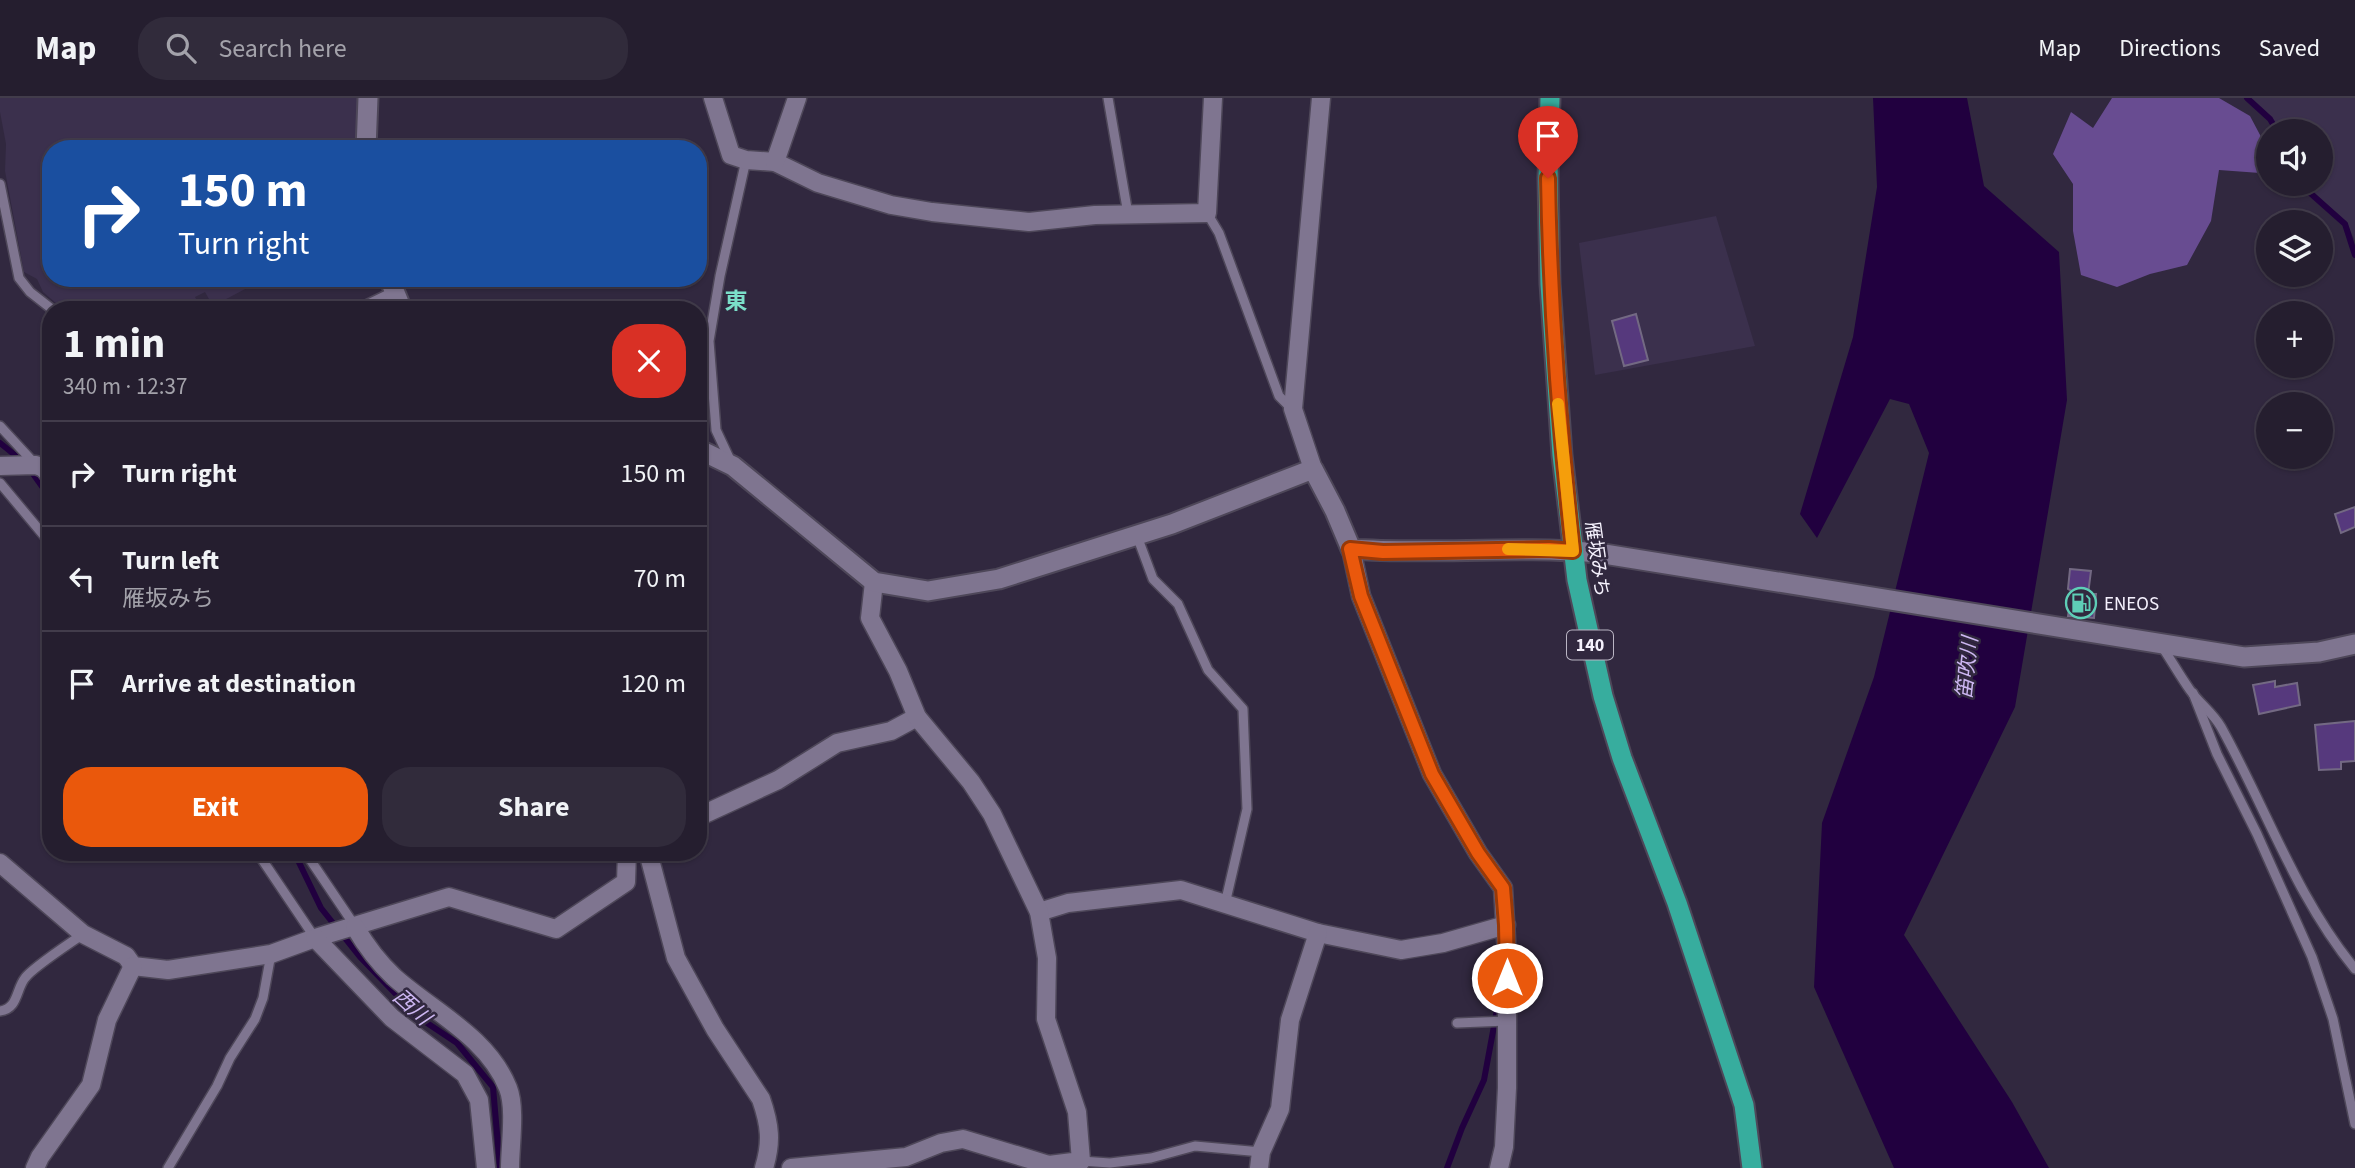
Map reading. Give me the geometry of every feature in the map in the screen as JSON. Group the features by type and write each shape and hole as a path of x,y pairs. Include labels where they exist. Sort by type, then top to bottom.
{"highway":[{"name":"雁坂みち","path":"1550,98 1550,284 1562,455 1573,551 1588,635 1603,696 1631,783 1706,986 1744,1105 1752,1168"},
{"path":"1744,1105 1765,1168"}],"street":[{"path":"366,140 368,98"},
{"path":"713,98 731,155 746,160 775,162 818,183 891,205 1029,222 1095,215 1207,212 1213,98"},
{"path":"775,162 797,98"},
{"path":"1321,98 1293,409 1312,469 1335,510 1350,549 1361,596 1432,774 1478,853 1503,888 1507,1021 1504,1147 1499,1168"},
{"path":"707,454 733,467 874,582 928,591 999,579 1137,536 1312,469"},
{"path":"0,466 42,468"},
{"path":"1350,549 1383,552 1549,549 1598,553 2244,657 2319,652 2355,644"},
{"path":"791,1168 906,1157 941,1143 963,1139 1049,1165 1081,1161 1077,1112 1045,1019 1046,958 1038,912 992,814 971,782 917,717 898,671 870,618 874,582"},
{"path":"707,813 778,780 837,743 891,731 917,717"},
{"path":"0,863 83,934 126,957 133,966 167,970 271,954 449,897 556,929 626,882 627,861"},
{"path":"650,861 676,958 715,1029 761,1099 771,1146 764,1168"},
{"path":"1038,912 1068,903 1181,890 1318,933 1401,950 1443,943 1506,925"},
{"path":"355,927 370,951 394,977 472,1037 508,1087 512,1102 510,1168"},
{"path":"1260,1160 1280,1109 1290,1020 1318,933"},
{"path":"315,938 392,1018 465,1074 479,1100 486,1168"},
{"path":"35,1168 91,1085 107,1020 133,966"}],"lane":[{"path":"1108,98 1128,214"},
{"path":"733,467 716,430 709,341 746,160"},
{"path":"0,184 19,278 42,302"},
{"path":"1207,212 1219,233 1279,396 1293,409"},
{"path":"0,426 42,466"},
{"path":"0,483 42,533"},
{"path":"1137,536 1153,579 1178,604 1208,670 1243,709 1247,808 1225,904"},
{"path":"2161,645 2193,694 2219,724 2248,778 2288,866 2339,950 2355,969"},
{"path":"2193,694 2217,754 2257,834 2312,957 2333,1019 2355,1124"},
{"path":"263,861 315,938"},
{"path":"311,861 355,927"},
{"path":"0,1012 6,1011 14,1003 25,978 83,934"},
{"path":"168,1168 255,1019 263,998 271,954"},
{"path":"1458,1023 1507,1021"},
{"path":"1081,1161 1110,1163 1151,1158 1195,1146 1260,1160"}],"shaded area":[{"path":"0,98 358,98 356,140 42,140 42,287 249,287 222,301 210,301 205,292 195,297 197,301 54,301 43,292 37,279 24,272 5,171 6,144"},
{"path":"2112,98 2219,98 2250,116 2256,127 2256,173 2219,170 2211,221 2187,265 2150,274 2117,287 2081,275 2073,231 2073,184 2053,154 2071,112 2093,128"},
{"path":"2251,98 2355,98 2355,241 2347,223 2318,196 2333,196 2333,119 2271,117"},
{"path":"1716,216 1755,346 1595,375 1579,243"}],"water":[{"name":"笛吹川","path":"1873,98 1967,98 1984,186 2059,252 2067,400 2015,707 1904,935 2012,1102 2049,1168 1894,1168 1814,987 1822,823 1874,677 1929,453 1909,404 1890,399 1817,538 1800,514 1853,337 1877,187"}],"building":[{"path":"1636,314 1648,360 1624,366 1612,321"},
{"path":"2355,507 2355,527 2341,533 2335,514"},
{"path":"2070,569 2091,571 2088,594 2096,594 2094,618 2068,616 2072,591 2068,589"},
{"path":"2275,681 2275,687 2297,683 2300,705 2259,714 2253,685"},
{"path":"2355,721 2355,761 2341,762 2341,769 2319,770 2315,725"}],"waterway":[{"path":"2247,98 2270,119"},
{"path":"2314,196 2345,224 2355,255"},
{"name":"西川","path":"0,443 26,464 42,486"},
{"name":"西川","path":"298,861 321,908 360,957 418,1017 457,1043 493,1087 500,1168"},
{"path":"1447,1168 1484,1080 1499,999"}],"slow traffic":[{"path":"1508,549 1573,551 1558,404"}],"place":[{"name":"ENEOS","path":"2081,603"}],"district":[{"name":"東","path":"736,301"}],"route":[{"path":"1507,978 1503,888 1478,853 1432,774 1361,596 1350,549 1383,552 1549,549 1573,551 1562,455 1550,284 1548,178"}]}
